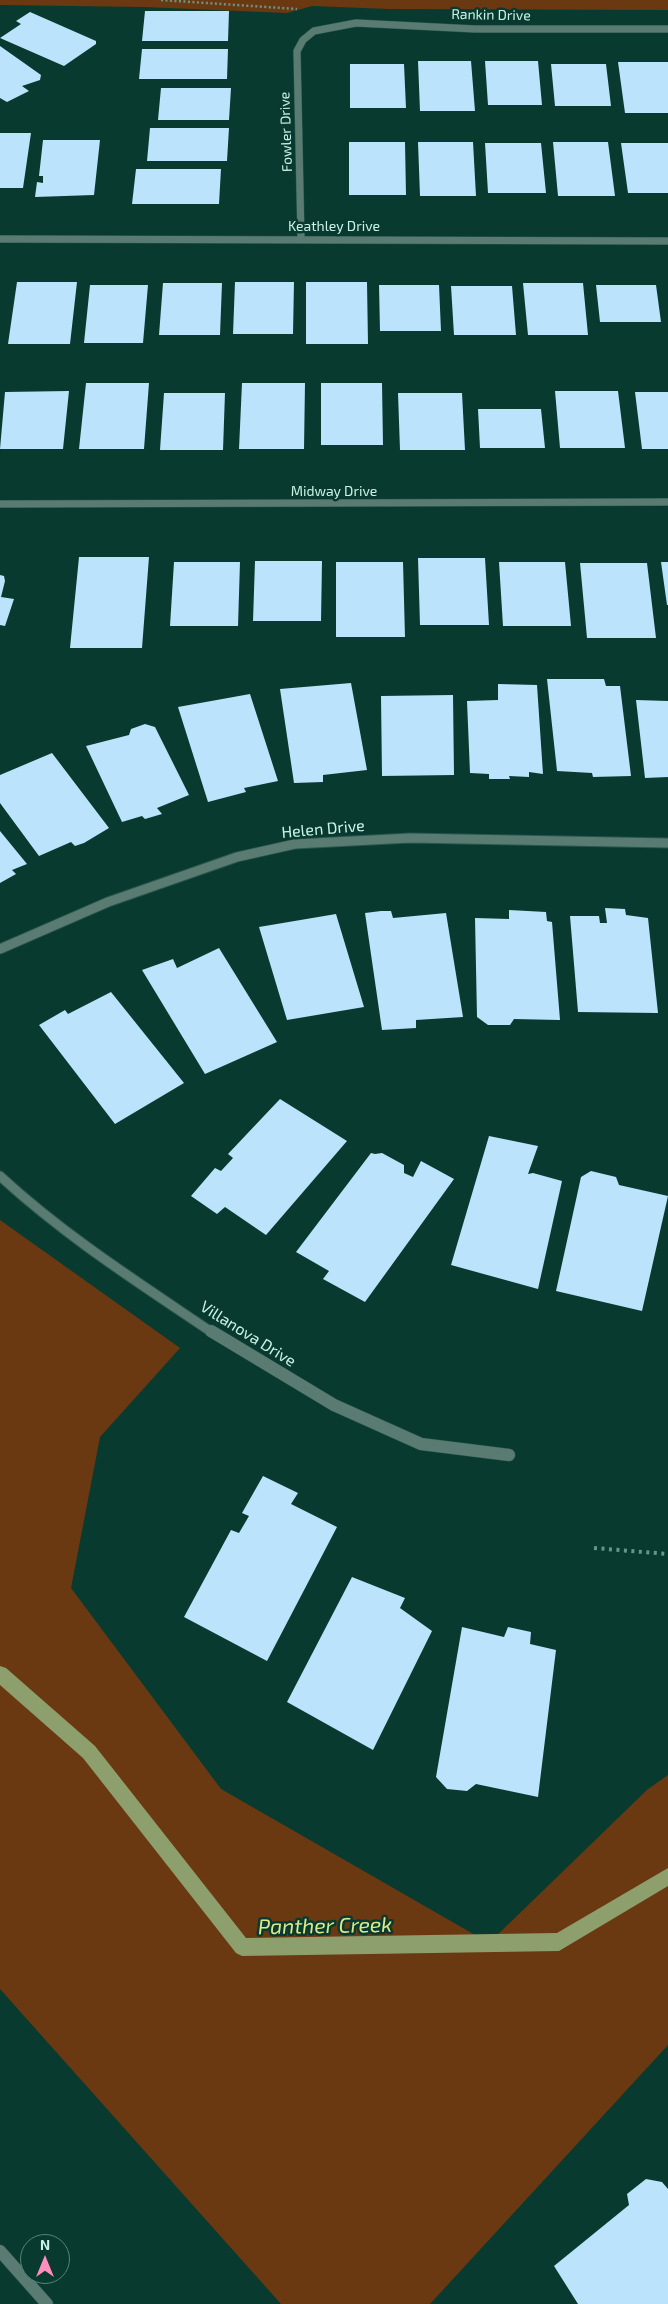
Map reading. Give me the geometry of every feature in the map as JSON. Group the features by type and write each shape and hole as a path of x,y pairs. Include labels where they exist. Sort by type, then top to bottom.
{"street":[{"name":"Rankin Drive","path":"314,31 356,23 476,29 668,29"},
{"name":"Fowler Drive","path":"301,238 296,56 299,46 314,31"},
{"name":"Keathley Drive","path":"0,239 668,240"},
{"name":"Midway Drive","path":"0,504 668,502"},
{"name":"Helen Drive","path":"0,949 108,902 237,857 295,844 410,838 668,843"},
{"name":"Villanova Drive","path":"0,1176 29,1203 88,1248 225,1341 334,1405 421,1444 509,1455"},
{"path":"2,2257 47,2304"}],"path":[{"path":"161,0 297,9"},
{"path":"594,1548 668,1554"}],"shaded area":[{"path":"0,0 668,0 668,10 389,9 312,6 287,13 144,7 0,5"},
{"path":"0,1220 180,1348 100,1437 71,1588 221,1789 489,1943 648,1789 668,1775 668,2045 430,2304 281,2304 0,1989"}],"building":[{"path":"145,11 229,11 228,41 142,41"},
{"path":"30,12 96,41 96,44 64,66 0,38 21,24 16,21"},
{"path":"0,46 41,75 40,80 22,86 29,91 7,102 0,98"},
{"path":"142,49 228,49 227,79 139,79"},
{"path":"418,61 471,61 475,111 420,111"},
{"path":"485,61 538,61 542,105 488,105"},
{"path":"618,62 668,62 668,113 625,113"},
{"path":"350,64 404,64 406,108 350,108"},
{"path":"551,64 606,64 611,106 555,106"},
{"path":"161,88 231,88 229,120 158,120"},
{"path":"150,128 229,128 227,161 147,161"},
{"path":"0,133 31,133 23,188 0,188"},
{"path":"43,140 100,140 94,195 35,197 37,182 43,183 43,176 39,176"},
{"path":"349,142 405,142 406,195 349,195"},
{"path":"418,142 473,142 476,196 420,196"},
{"path":"553,142 608,142 615,196 558,196"},
{"path":"485,143 541,143 546,193 488,193"},
{"path":"621,143 668,143 668,193 628,193"},
{"path":"136,169 221,169 219,204 132,204"},
{"path":"17,282 77,282 70,344 8,344"},
{"path":"235,282 294,282 293,334 233,334"},
{"path":"306,282 367,282 368,344 306,344"},
{"path":"163,283 222,283 220,335 159,335"},
{"path":"523,283 583,283 588,335 528,335"},
{"path":"90,285 148,285 143,343 84,343"},
{"path":"379,285 439,285 441,331 380,331"},
{"path":"596,285 656,285 661,322 600,322"},
{"path":"451,286 512,286 516,335 454,335"},
{"path":"86,383 149,383 144,449 79,449"},
{"path":"242,383 305,383 304,449 239,449"},
{"path":"321,383 382,383 383,445 321,445"},
{"path":"69,391 63,449 0,449 5,392"},
{"path":"555,391 618,391 625,448 560,448"},
{"path":"635,392 668,392 668,449 642,449"},
{"path":"164,393 225,393 223,450 160,450"},
{"path":"398,393 462,393 465,450 400,450"},
{"path":"478,409 541,409 545,448 480,448"},
{"path":"79,557 149,557 142,648 70,648"},
{"path":"418,558 485,558 489,625 420,625"},
{"path":"255,561 322,561 321,621 253,621"},
{"path":"174,562 240,562 238,626 170,626"},
{"path":"336,562 403,562 405,637 336,637"},
{"path":"499,562 565,562 571,626 503,626"},
{"path":"661,562 668,562 668,605 667,605"},
{"path":"580,563 647,563 656,638 587,638"},
{"path":"0,575 4,576 5,581 1,597 14,599 5,626 0,625"},
{"path":"547,679 604,679 606,686 620,686 631,776 593,777 592,773 557,771"},
{"path":"351,683 367,770 323,775 323,782 294,783 280,689"},
{"path":"498,684 537,685 543,774 529,772 529,777 509,776 510,779 489,779 489,774 470,773 467,701 498,700"},
{"path":"250,694 278,781 244,788 246,792 208,802 178,707"},
{"path":"453,695 454,775 382,776 381,696"},
{"path":"636,700 668,701 668,777 645,778"},
{"path":"145,724 155,727 189,795 157,808 162,814 145,819 142,816 122,822 86,746 129,735 131,729"},
{"path":"52,753 109,828 84,843 75,846 71,842 39,856 0,803 0,775"},
{"path":"0,831 27,864 12,870 16,874 0,883"},
{"path":"605,908 625,909 626,915 648,918 658,1013 578,1012 570,916 599,916 600,923 607,923"},
{"path":"509,910 546,912 547,921 552,922 560,1020 514,1019 510,1025 488,1025 477,1017 475,918 509,919"},
{"path":"391,911 393,918 446,913 463,1017 416,1020 416,1028 382,1030 365,913"},
{"path":"336,914 364,1007 287,1020 259,927"},
{"path":"219,948 277,1042 205,1074 142,970 173,959 177,968"},
{"path":"111,992 184,1083 115,1124 39,1025 65,1010 68,1014"},
{"path":"280,1099 347,1141 266,1235 225,1207 217,1214 191,1196 215,1168 221,1171 233,1158 228,1154"},
{"path":"489,1136 538,1146 528,1174 533,1173 562,1181 538,1289 451,1265"},
{"path":"371,1153 382,1153 404,1165 404,1173 413,1177 421,1161 454,1179 365,1302 323,1279 329,1271 296,1252"},
{"path":"591,1171 616,1177 619,1185 668,1196 642,1311 556,1291 581,1177"},
{"path":"263,1476 298,1493 291,1504 337,1527 267,1661 184,1617 231,1530 239,1533 249,1516 242,1513"},
{"path":"352,1577 405,1598 400,1608 432,1631 373,1750 287,1702"},
{"path":"462,1627 504,1637 508,1627 531,1632 530,1644 556,1650 538,1797 476,1784 467,1791 447,1789 436,1777"},
{"path":"646,2179 662,2182 668,2189 668,2304 578,2304 554,2266 629,2205 627,2194"}],"waterway":[{"name":"Panther Creek","path":"0,1674 89,1752 242,1947 559,1942 668,1876"}]}
